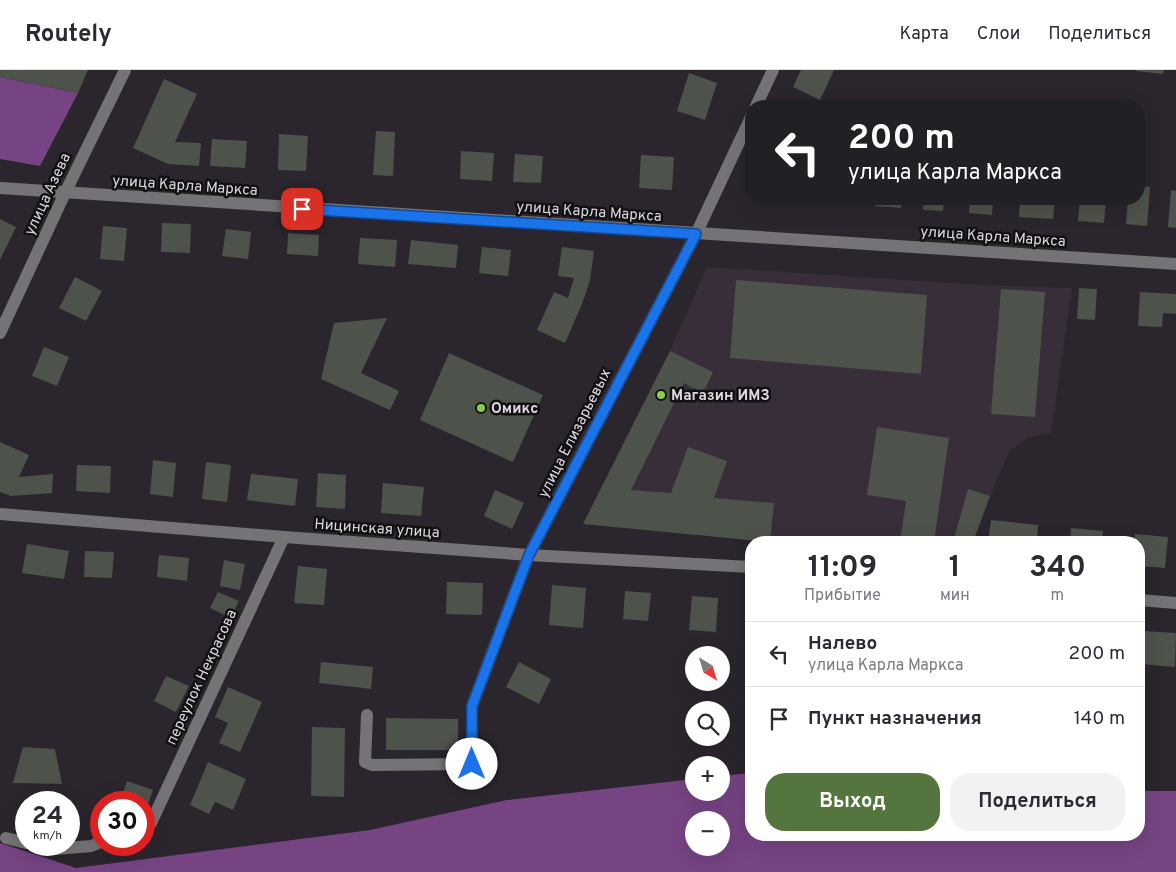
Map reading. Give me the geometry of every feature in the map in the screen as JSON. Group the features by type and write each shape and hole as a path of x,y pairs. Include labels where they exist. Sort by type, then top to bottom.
{"street":[{"name":"улица Азева","path":"0,333 125,70"},
{"path":"759,100 773,70"},
{"name":"улица Елизарьевых","path":"367,715 364,762 372,765 472,771 472,706 529,555 696,234 745,130"},
{"name":"улица Карла Маркса","path":"0,188 1176,264"},
{"name":"Ницинская улица","path":"0,514 529,555 745,567"},
{"name":"переулок Некрасова","path":"155,816 284,537"},
{"path":"1145,601 1176,604"},
{"path":"6,838 15,840"}],"shaded area":[{"path":"0,77 78,93 40,166 0,159"},
{"path":"707,267 981,285 1072,288 1051,433 1029,437 1009,452 975,536 745,536 745,539 583,524 670,351"},
{"path":"745,774 745,841 1145,841 1145,791 1176,791 1176,872 0,872 0,843 15,848 15,856 40,856 76,868 370,830 507,800 685,780 685,801 730,801 730,775"}],"building":[{"path":"0,70 88,70 78,93 0,77"},
{"path":"801,70 834,70 820,100 793,87"},
{"path":"1136,70 1164,70 1163,74"},
{"path":"689,73 717,83 705,120 677,111"},
{"path":"164,79 197,94 175,142 201,143 199,166 168,164 133,148"},
{"path":"376,131 395,132 393,176 373,175"},
{"path":"279,134 308,136 306,171 278,170"},
{"path":"212,139 247,141 245,168 210,166"},
{"path":"461,151 494,153 492,181 460,179"},
{"path":"515,154 543,156 541,183 513,182"},
{"path":"641,155 674,157 672,190 639,188"},
{"path":"1145,187 1150,187 1147,226 1126,224 1128,205 1145,205"},
{"path":"1171,190 1176,191 1176,228 1168,227"},
{"path":"875,205 901,205 901,208"},
{"path":"923,205 944,205 943,211 923,210"},
{"path":"970,205 993,205 992,215 969,213"},
{"path":"1020,205 1054,205 1053,219 1019,217"},
{"path":"1079,205 1106,205 1104,223 1078,221"},
{"path":"0,219 16,227 0,260"},
{"path":"162,223 191,224 190,253 161,252"},
{"path":"103,226 127,228 124,261 100,259"},
{"path":"226,229 251,232 248,259 222,256"},
{"path":"288,233 319,235 318,256 287,254"},
{"path":"360,238 397,240 395,267 358,264"},
{"path":"411,240 458,245 456,268 408,264"},
{"path":"482,247 511,250 508,276 479,273"},
{"path":"562,247 594,251 590,280 565,343 537,330 554,292 568,298 574,278 558,276"},
{"path":"75,277 102,291 86,321 59,308"},
{"path":"736,280 927,295 921,374 730,358"},
{"path":"1079,288 1097,289 1095,320 1077,319"},
{"path":"1001,289 1045,292 1035,417 991,414"},
{"path":"1140,292 1176,294 1176,314 1163,313 1162,327 1138,326"},
{"path":"387,318 361,373 399,391 390,410 321,379 334,323"},
{"path":"44,347 69,357 57,386 32,376"},
{"path":"670,351 713,372 703,393 684,383 631,490 671,493 688,447 727,461 714,498 774,503 771,536 745,536 745,540 583,524"},
{"path":"449,353 543,395 513,462 420,420"},
{"path":"877,427 949,438 935,536 901,536 906,501 867,495"},
{"path":"0,442 29,455 19,477 53,474 52,493 11,496 0,492"},
{"path":"153,460 176,463 173,497 150,494"},
{"path":"206,462 231,465 227,502 202,499"},
{"path":"77,465 111,466 110,493 76,491"},
{"path":"318,473 346,475 345,509 316,507"},
{"path":"251,474 298,479 295,506 247,500"},
{"path":"383,483 424,487 421,516 381,513"},
{"path":"968,489 990,496 975,536 955,536"},
{"path":"495,490 524,503 512,529 484,516"},
{"path":"991,520 1038,525 1037,536 989,536"},
{"path":"1071,528 1103,531 1103,536 1070,536"},
{"path":"1135,534 1168,537 1165,568 1145,566 1145,536 1135,536"},
{"path":"27,544 69,551 64,579 22,573"},
{"path":"85,551 114,552 112,578 84,577"},
{"path":"159,555 189,558 187,581 157,577"},
{"path":"224,560 245,564 240,590 220,586"},
{"path":"298,566 327,569 324,605 294,603"},
{"path":"447,582 483,583 482,615 446,614"},
{"path":"552,585 586,588 583,628 549,625"},
{"path":"625,591 651,593 648,621 623,619"},
{"path":"218,592 239,601 231,618 210,608"},
{"path":"692,596 718,598 716,632 689,630"},
{"path":"1145,631 1176,633 1175,667 1145,664"},
{"path":"321,662 373,667 371,689 319,683"},
{"path":"519,662 551,679 539,704 506,687"},
{"path":"166,676 189,686 176,712 154,701"},
{"path":"228,687 262,702 240,752 219,743 228,723 215,717"},
{"path":"386,718 458,719 458,750 386,750"},
{"path":"312,727 345,728 344,797 311,796"},
{"path":"23,747 55,749 62,784 13,783"},
{"path":"208,762 246,779 233,810 215,802 209,814 190,805"},
{"path":"127,781 153,790 153,791 124,791"}],"place":[{"name":"Магазин ИМЗ","path":"661,395"},
{"name":"Омикс","path":"481,408"}],"route":[{"path":"302,209 696,234 529,555 472,706 472,764"}]}
